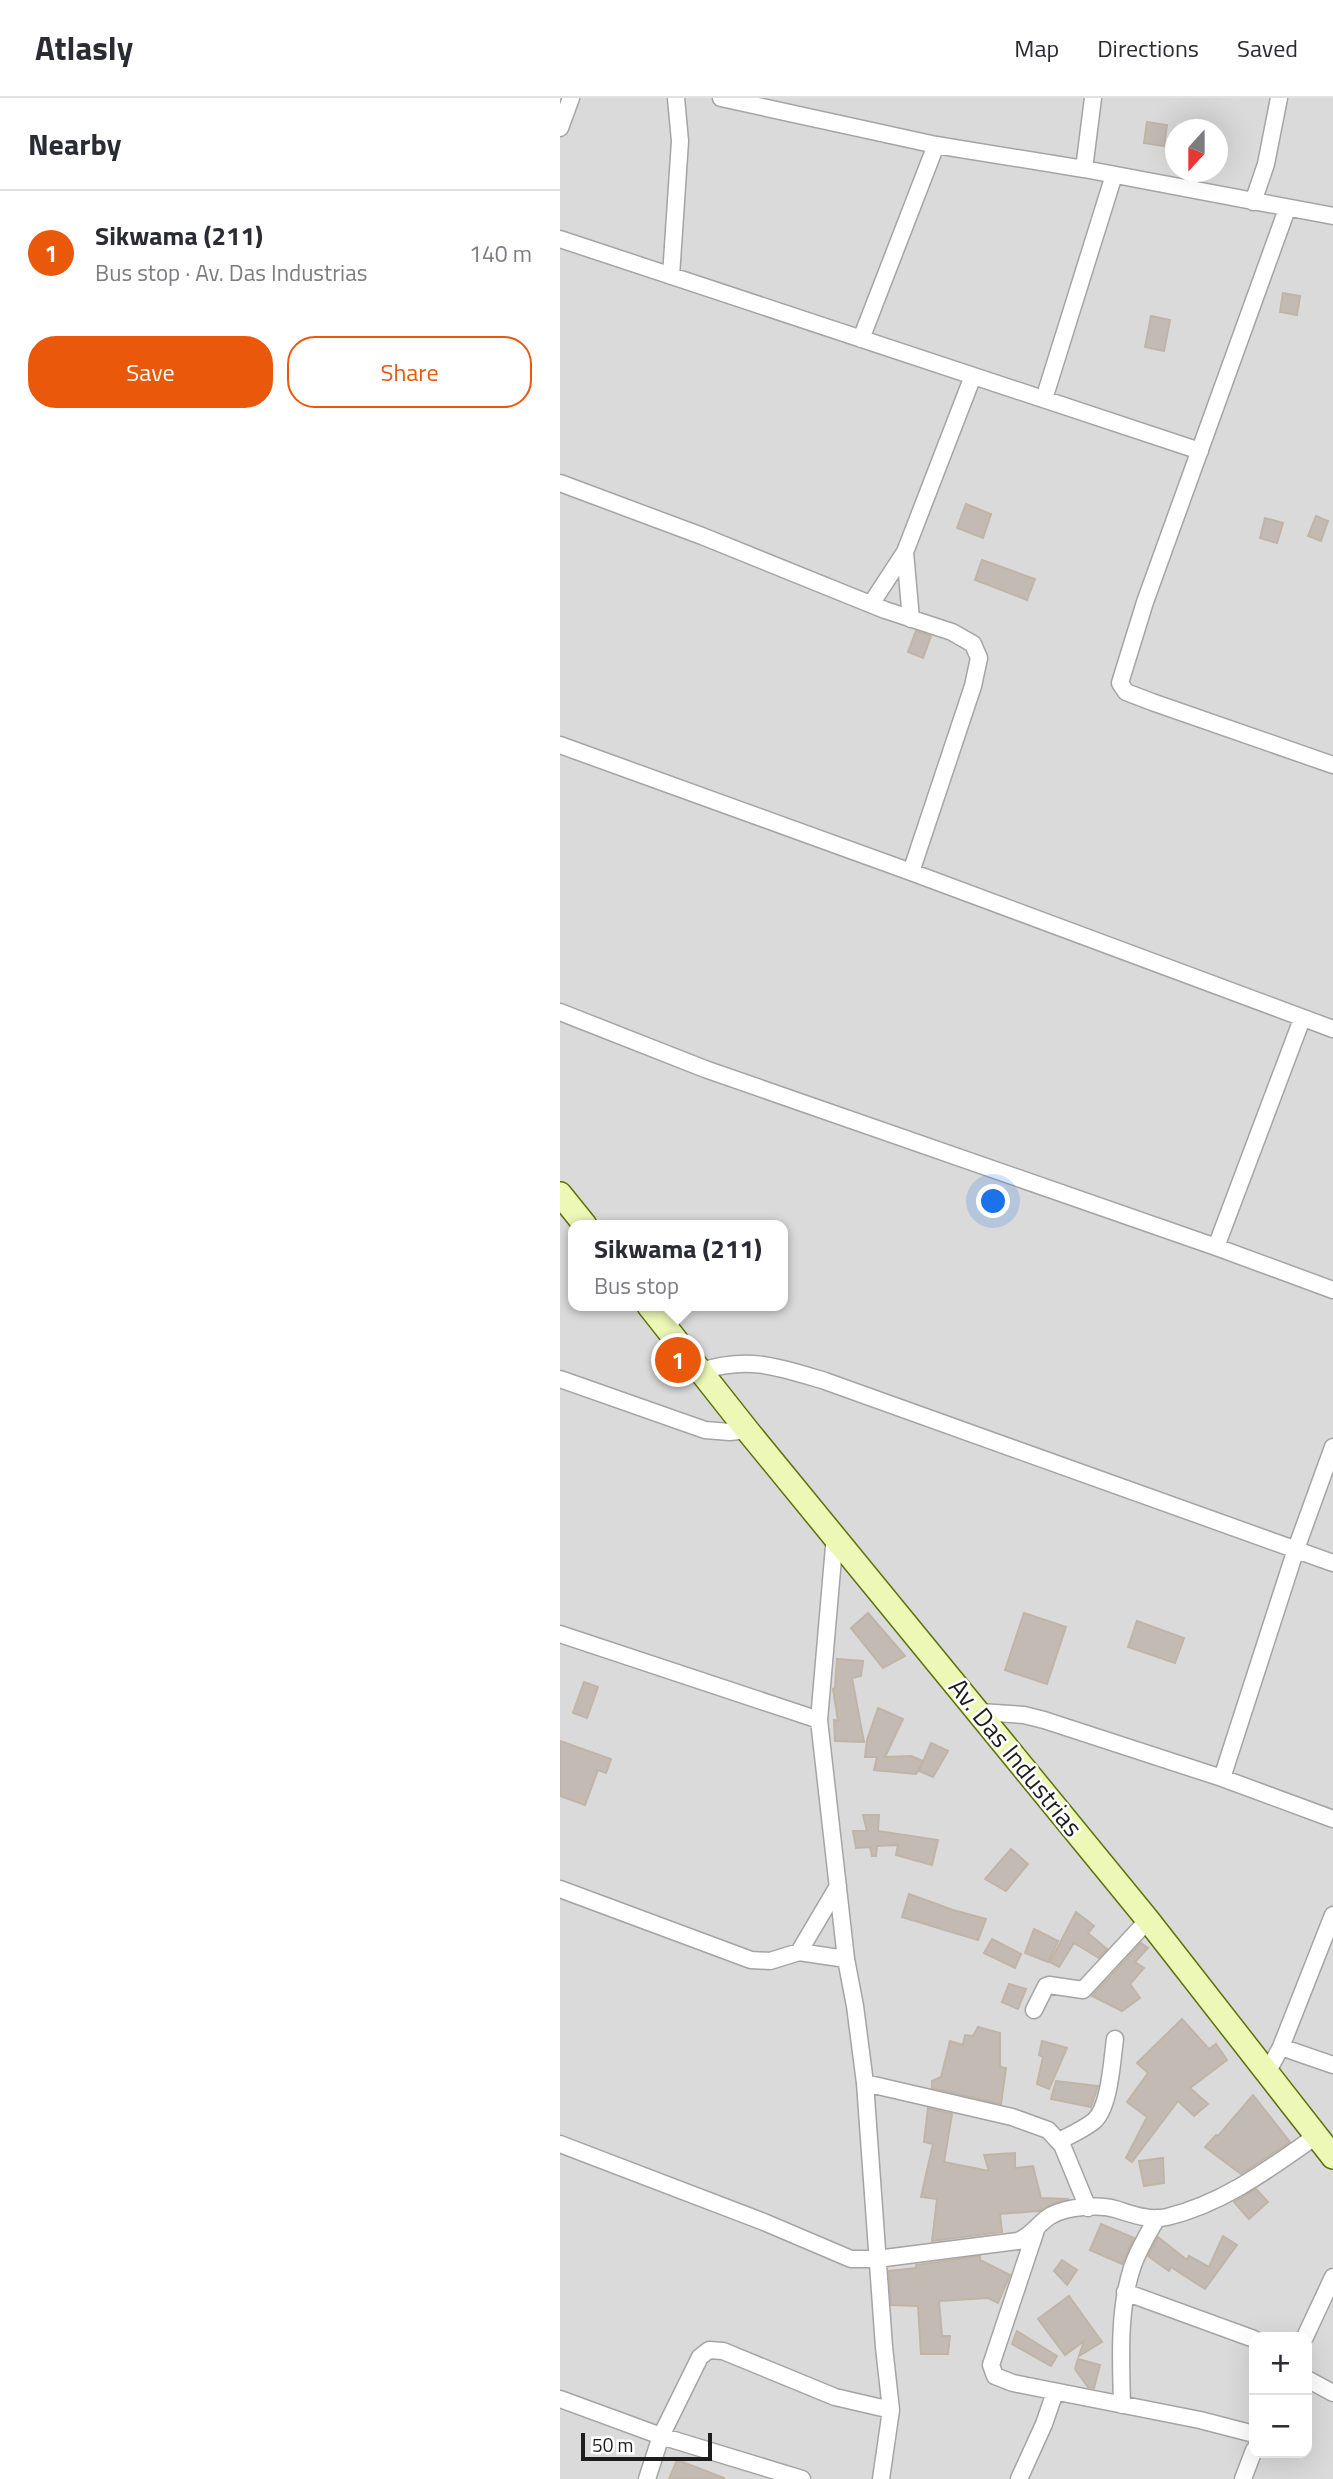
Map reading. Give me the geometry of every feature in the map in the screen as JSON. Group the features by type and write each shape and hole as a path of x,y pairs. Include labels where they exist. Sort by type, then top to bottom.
{"main road":[{"path":"560,1194 581,1220"},
{"name":"Av. Das Industrias","path":"653,1311 747,1430 1148,1920 1333,2157"}],"street":[{"path":"560,128 571,98"},
{"path":"671,276 680,141 676,98"},
{"path":"721,98 936,145 1084,169 1333,216"},
{"path":"1084,169 1093,98"},
{"path":"1253,202 1266,164 1279,98"},
{"path":"861,339 936,145"},
{"path":"1044,399 1114,175"},
{"path":"1287,209 1120,683 1126,692 1333,765"},
{"path":"560,239 1200,451"},
{"path":"871,604 905,552 973,376"},
{"path":"560,483 871,604 952,632 973,644 979,658 973,686 911,872"},
{"path":"905,552 911,619"},
{"path":"560,745 1333,1029"},
{"path":"560,1012 705,1069 1333,1290"},
{"path":"1216,1247 1302,1019"},
{"path":"697,1366 753,1363 825,1381 1333,1563"},
{"path":"560,1378 705,1430 747,1430"},
{"path":"1222,1778 1296,1549 1333,1447"},
{"path":"835,1535 819,1720 846,1959 865,2083 891,2410 881,2479"},
{"path":"560,1634 819,1720"},
{"path":"980,1712 1024,1715 1044,1720 1222,1778 1333,1819"},
{"path":"799,1952 838,1886"},
{"path":"560,1889 751,1960 770,1961 799,1952 846,1959"},
{"path":"1268,2073 1281,2047 1333,1915"},
{"path":"1034,2010 1046,1986 1083,1990 1148,1920"},
{"path":"1059,2141 1100,2115 1108,2088 1115,2039"},
{"path":"1281,2047 1333,2066"},
{"path":"865,2083 1012,2117 1048,2130 1059,2141 1088,2208"},
{"path":"560,2144 764,2222 835,2254 851,2259 877,2259 1018,2241 1028,2237 1050,2215 1088,2208 1112,2208 1134,2216 1164,2218 1237,2190 1316,2136"},
{"path":"1122,2405 1125,2292 1132,2266 1157,2218"},
{"path":"1036,2230 991,2369 1000,2380 1200,2420 1249,2433"},
{"path":"1307,2332 1333,2277"},
{"path":"1125,2292 1249,2337"},
{"path":"647,2479 661,2436 699,2357 709,2350 723,2351 835,2397 891,2410"},
{"path":"1312,2382 1333,2393"},
{"path":"1018,2479 1044,2424 1055,2392"},
{"path":"560,2399 661,2436 802,2479"},
{"path":"1243,2479 1251,2458"}],"shaded area":[{"path":"560,98 1333,98 1333,2479 560,2479"}],"building":[{"path":"1147,122 1165,125 1164,146 1144,143"},
{"path":"1283,293 1300,296 1297,315 1280,312"},
{"path":"1151,316 1170,320 1164,351 1145,347"},
{"path":"966,504 991,514 983,538 957,528"},
{"path":"1316,516 1328,521 1321,541 1308,536"},
{"path":"1265,518 1283,523 1277,543 1260,538"},
{"path":"982,560 1035,579 1027,600 975,580"},
{"path":"916,631 931,636 923,658 908,652"},
{"path":"868,1613 905,1656 883,1668 851,1628"},
{"path":"1024,1613 1066,1627 1047,1684 1005,1670"},
{"path":"1137,1621 1184,1638 1175,1663 1128,1647"},
{"path":"837,1659 863,1661 861,1676 852,1678 864,1742 835,1741 834,1720 838,1721 833,1689"},
{"path":"584,1682 598,1687 587,1718 573,1713"},
{"path":"878,1708 903,1719 885,1757 911,1756 923,1761 916,1774 874,1770 877,1757 865,1757 867,1740"},
{"path":"560,1741 611,1759 606,1773 598,1770 585,1805 560,1796"},
{"path":"931,1743 948,1751 933,1777 919,1771"},
{"path":"863,1815 879,1815 878,1831 938,1840 932,1865 896,1855 898,1845 877,1846 876,1856 872,1856 870,1847 856,1848 853,1831 867,1831"},
{"path":"1011,1849 1028,1864 1006,1891 985,1879"},
{"path":"909,1894 986,1919 978,1940 902,1917"},
{"path":"1076,1912 1094,1926 1088,1933 1107,1949 1099,1958 1074,1943 1059,1967 1050,1962"},
{"path":"1034,1929 1058,1941 1048,1962 1025,1953"},
{"path":"992,1939 1021,1954 1015,1968 984,1953"},
{"path":"1141,1943 1148,1948 1135,1962 1144,1968 1130,1984 1140,1998 1122,2011 1092,1996"},
{"path":"1009,1984 1026,1989 1018,2009 1002,2002"},
{"path":"1182,2019 1209,2049 1216,2044 1227,2060 1190,2088 1208,2104 1194,2116 1178,2101 1132,2162 1126,2158 1147,2117 1127,2102 1148,2073 1137,2063"},
{"path":"978,2027 1000,2033 1000,2067 1006,2068 1001,2104 932,2088 932,2081 941,2077 950,2041 963,2045 965,2035 973,2036"},
{"path":"1042,2041 1067,2048 1049,2089 1037,2084 1043,2057 1039,2055"},
{"path":"1056,2081 1098,2086 1091,2107 1051,2099"},
{"path":"1253,2095 1290,2142 1241,2174 1205,2147"},
{"path":"928,2108 952,2114 944,2162 989,2171 984,2155 1015,2153 1015,2168 1033,2166 1041,2198 1069,2199 1039,2211 1000,2214 1002,2232 932,2241 937,2199 921,2197 933,2144 924,2142"},
{"path":"1163,2158 1164,2183 1144,2186 1139,2161"},
{"path":"1256,2189 1268,2202 1249,2219 1234,2202"},
{"path":"1101,2224 1134,2238 1122,2264 1090,2250"},
{"path":"1223,2236 1237,2245 1205,2289 1171,2267 1169,2271 1148,2256 1158,2237 1187,2260 1189,2256 1209,2267"},
{"path":"980,2256 980,2260 1010,2275 998,2303 988,2298 939,2301 942,2336 950,2336 948,2354 921,2354 918,2306 891,2305 889,2271"},
{"path":"1062,2260 1077,2270 1067,2285 1054,2271"},
{"path":"1069,2296 1102,2342 1079,2356 1084,2341 1065,2355 1038,2319"},
{"path":"1017,2331 1057,2356 1051,2366 1012,2344"},
{"path":"1078,2359 1100,2365 1094,2388 1088,2387 1075,2369"},
{"path":"677,2460 724,2478 724,2479 669,2479"}],"place":[{"name":"Sikwama (211)","path":"678,1360"}]}
